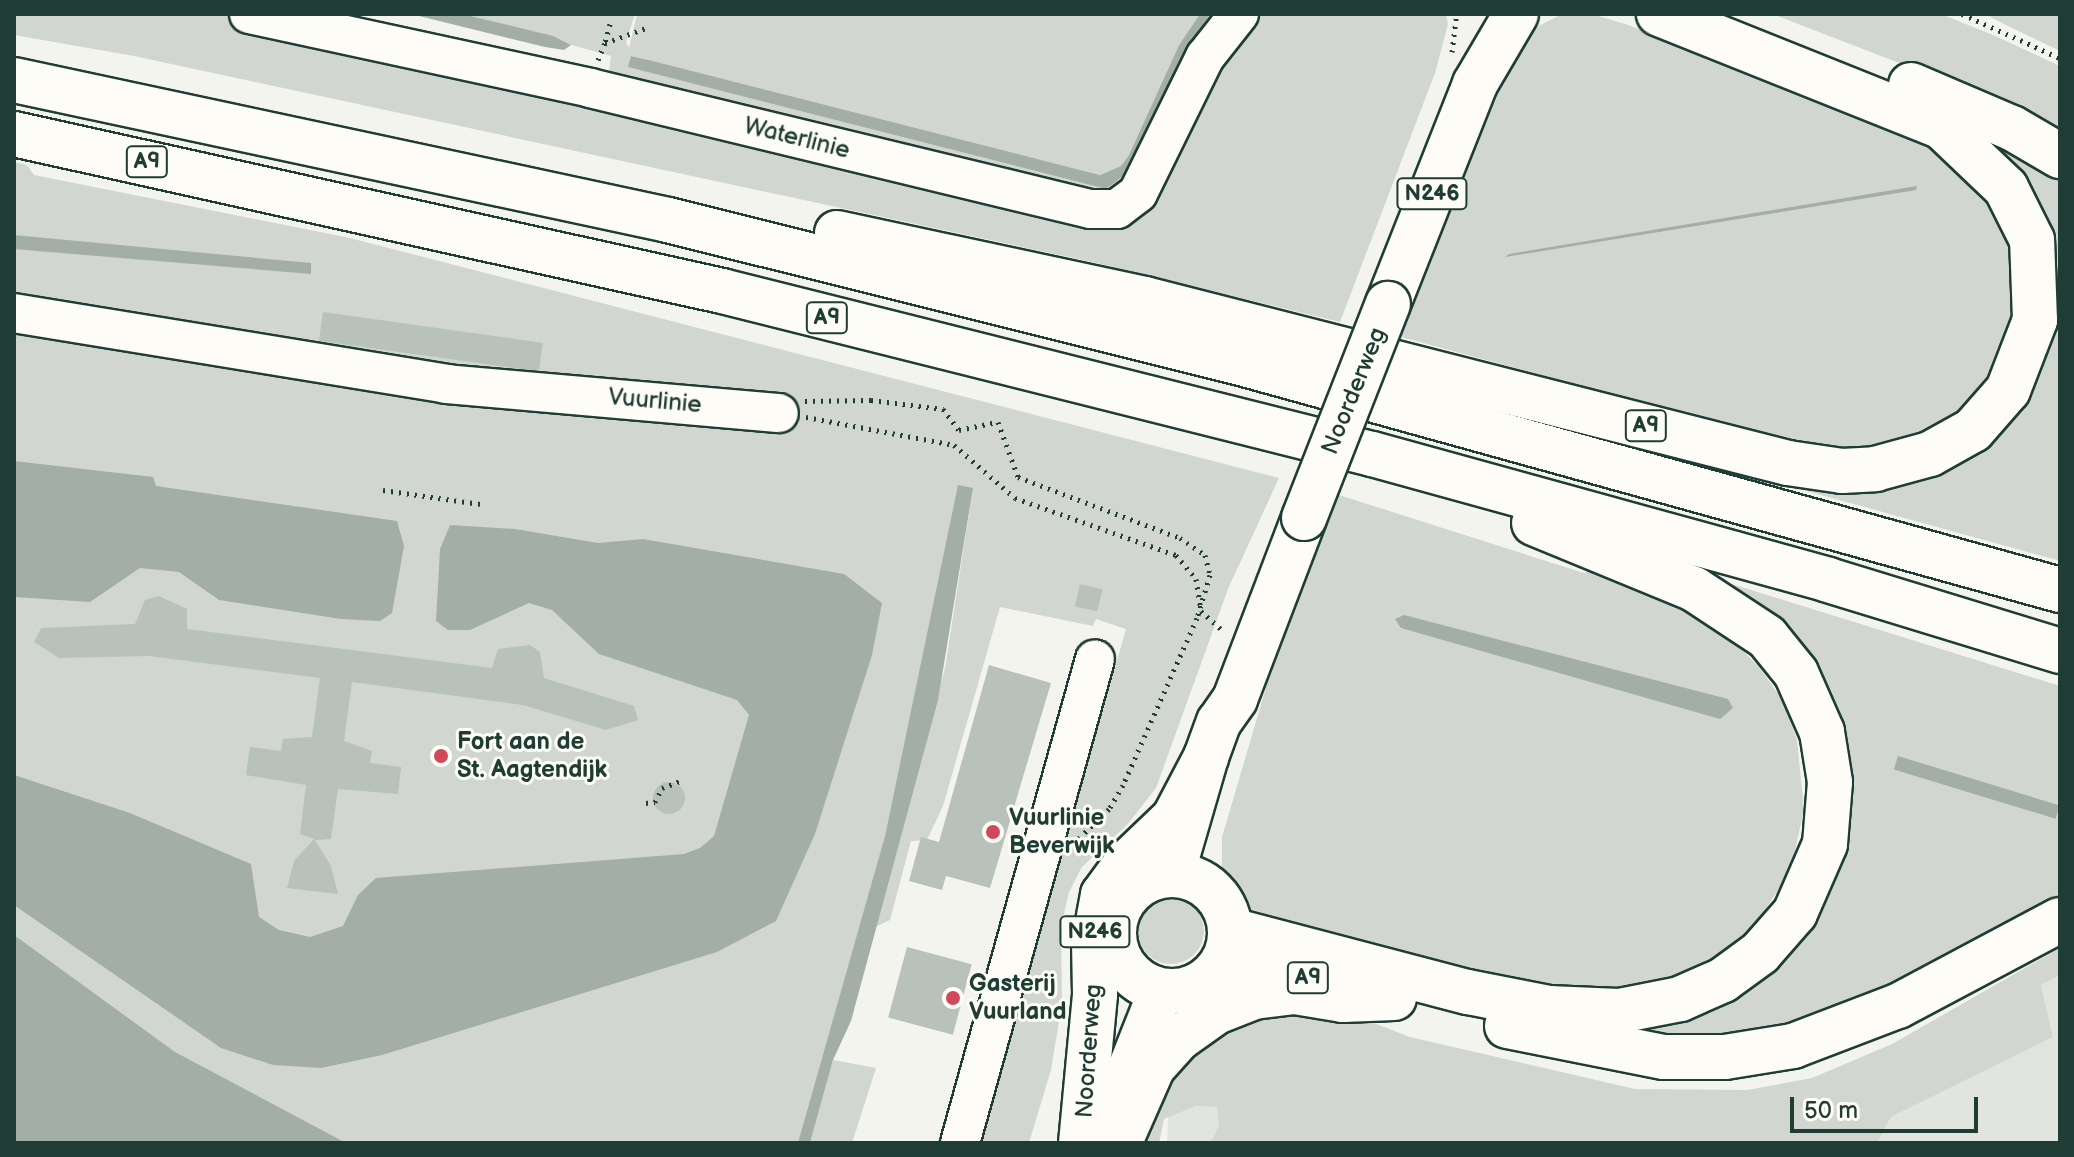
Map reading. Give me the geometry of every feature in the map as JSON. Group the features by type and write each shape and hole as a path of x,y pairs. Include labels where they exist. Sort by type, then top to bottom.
{"main road":[{"name":"Noorderweg","path":"1475,84 1487,14"},
{"name":"Noorderweg","path":"1186,878 1235,699 1304,518 1475,84 1516,14"},
{"name":"A9","path":"668,220 793,224 1032,273 1406,362 1788,463 1842,471 1875,469 1930,454 1973,430 2008,390 2035,320 2032,240 2006,188 1942,127 1659,14"},
{"path":"1731,14 1959,104 2060,156"},
{"name":"A9","path":"14,80 668,220 1241,363 2060,590"},
{"name":"A9","path":"14,134 722,291 1372,454 1828,580 2060,651"},
{"name":"A9","path":"1226,948 1549,1008 1650,1007 1723,980 1760,953 1795,913 1825,844 1830,782 1822,732 1796,673 1767,637 1662,574 1372,454"},
{"name":"Noorderweg","path":"1082,1143 1095,994 1094,943 1103,895 1125,865 1174,818 1206,757 1219,722 1235,699"},
{"name":"Noorderweg","path":"1186,878 1206,757"},
{"path":"1144,982 1195,988 1226,948 1226,911 1186,878"},
{"name":"N246","path":"1144,982 1114,937 1123,900 1136,887 1186,878"},
{"name":"A9","path":"1226,948 1263,970 1394,998 1583,1045 1664,1057 1725,1057 1793,1046 1844,1029 2060,920"},
{"name":"Noorderweg","path":"1082,1143 1144,982"},
{"name":"Noorderweg","path":"1120,1143 1144,982"},
{"path":"1120,1143 1153,1067 1178,1039 1216,1012 1254,997 1295,992 1343,1000 1394,998"}],"street":[{"name":"Waterlinie","path":"249,14 590,88 1090,209 1117,209 1138,193 1205,57 1239,14"},
{"name":"Vuurlinie","path":"14,313 446,384 779,413"},
{"path":"960,1143 1095,659"}],"path":[{"path":"1962,14 2060,58"},
{"path":"597,62 610,24"},
{"path":"605,43 649,27"},
{"path":"779,413 801,401 871,400 943,409 959,430 998,422 1018,477 1200,549 1210,575 1200,604 1109,809 1076,841 1044,848"},
{"path":"779,413 954,445 1015,498 1176,555 1196,579 1200,604 1223,631"},
{"path":"383,490 480,504"},
{"path":"646,803 655,802 663,790 683,780"}],"shaded area":[{"path":"14,14 221,14 383,46 1099,224 1252,14 1446,14 1448,24 1435,73 1340,322 1092,262 134,56 14,35"},
{"path":"411,14 462,14 553,36 571,45 564,50 545,47"},
{"path":"462,14 635,14 626,42 629,48 637,14 1200,14 1179,45 1129,155 1121,166 1100,175 632,56 629,67 1106,189 1139,150 1197,32 1210,14 1233,14 1135,186 1093,206 608,78 611,56"},
{"path":"1200,14 1210,14 1178,63 1128,172 1106,189 628,67 631,56 649,60 1100,175 1121,166 1129,155 1179,45"},
{"path":"1562,14 1592,14 1628,25 1855,112 1924,145 1963,176 1992,207 2007,242 2015,287 2006,342 1991,374 1969,403 1929,433 1872,448 1836,447 1785,441 1401,337 1474,126 1523,34"},
{"path":"1772,14 1941,14 1993,35 2060,66 2060,136 1964,88"},
{"path":"1985,14 2060,14 2060,51 2004,24"},
{"path":"1977,124 2060,172 2060,561 1792,487 1797,474 1920,469 2041,337"},
{"path":"14,162 27,165 34,175 350,238 1279,478 1228,589 1156,788 1127,825 1082,867 1069,892 1061,927 1062,1003 1051,1070 1029,1143 966,1143 990,1105 1126,629 1096,619 1093,626 1000,607 943,806 927,840 911,841 890,920 875,927 945,668 973,488 928,633 885,836 803,1143 14,1143"},
{"path":"1917,186 1916,190 1505,257 1509,254"},
{"path":"14,235 311,263 311,274 14,249"},
{"path":"14,461 153,477 156,486 397,521 404,546 392,613 380,621 341,619 219,600 179,572 140,568 90,602 14,597"},
{"path":"958,485 973,488 938,700 851,1021 833,1060 810,1143 798,1143 885,836"},
{"path":"1339,495 1584,573 1592,570 1681,607 1730,638 1759,667 1783,701 1797,740 1804,809 1791,869 1759,920 1729,951 1670,980 1587,991 1519,983 1245,915 1222,875 1222,837 1280,640"},
{"path":"450,525 515,529 598,543 643,539 844,574 882,603 872,655 815,834 776,921 717,952 382,1055 321,1068 273,1065 221,1048 14,905 14,775 130,813 251,864 259,917 279,930 310,937 343,926 358,895 376,878 684,854 700,848 714,836 749,715 737,700 599,654 552,610 529,603 470,630 448,630 436,621 440,549"},
{"path":"1706,576 2060,686 2060,909 1882,1002 1710,1049 1519,1015 1747,977 1839,773"},
{"path":"1404,615 1728,699 1733,708 1720,719 1401,628 1395,619"},
{"path":"1898,756 2060,805 2056,819 1894,769"},
{"path":"1177,898 1195,907 1202,918 1202,944 1195,955 1184,962 1165,964 1152,959 1143,950 1138,925 1143,912 1152,903"},
{"path":"14,935 175,1052 346,1143 14,1143"},
{"path":"2060,948 2060,975 2041,985 2053,1037 1891,1117 1877,1143 1210,1143 1219,1127 1217,1107 1196,1106 1164,1119 1159,1143 1136,1143 1179,1058 1258,1011 1366,1020 1410,1037 1635,1089 1747,1090 1812,1078 1892,1044"},
{"path":"2060,975 2060,1143 1877,1143 1891,1117 2053,1037 2041,984"},
{"path":"833,1060 876,1068 852,1143 810,1143"},
{"path":"1196,1106 1217,1107 1373,1143 1167,1143 1168,1117"}],"building":[{"path":"323,312 543,343 539,372 319,341"},
{"path":"1080,584 1102,589 1097,612 1075,606"},
{"path":"159,596 187,609 187,629 492,668 498,649 530,645 540,652 544,678 634,706 638,720 606,730 523,705 352,682 344,741 372,751 370,763 401,767 398,794 338,789 331,839 315,840 331,866 338,894 287,888 294,861 314,839 300,834 306,785 246,775 250,747 281,751 283,739 312,737 320,678 149,656 59,658 34,642 41,628 135,624 145,600"},
{"path":"989,665 1051,683 990,888 946,876 942,890 909,881 921,837 939,842"},
{"path":"669,782 680,787 685,798 680,809 669,814 658,809 653,798 658,787"},
{"path":"907,947 972,964 953,1035 888,1018"}],"place":[{"name":"Fort aan de St. Aagtendijk","path":"441,756"},
{"name":"Vuurlinie Beverwijk","path":"993,832"},
{"name":"Gasterij Vuurland","path":"953,998"}]}
